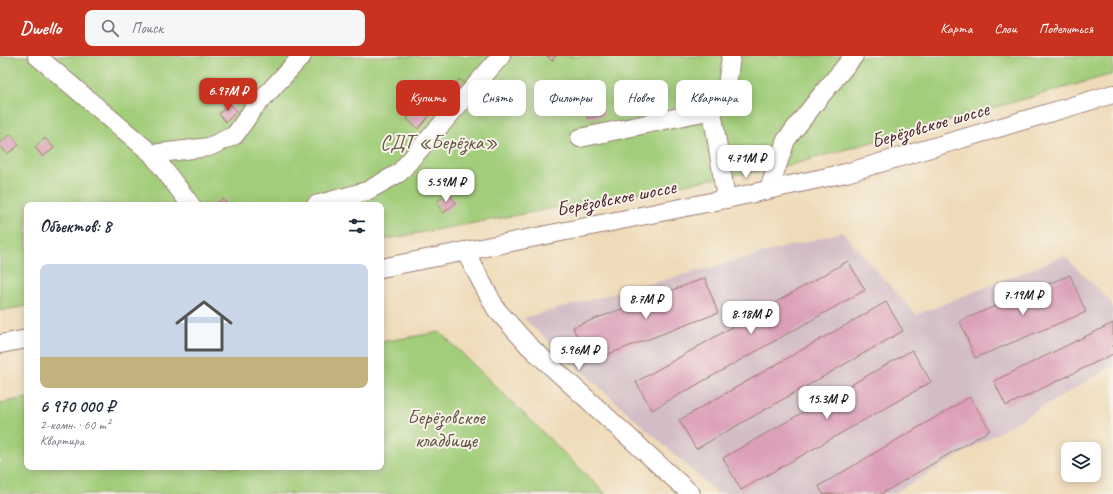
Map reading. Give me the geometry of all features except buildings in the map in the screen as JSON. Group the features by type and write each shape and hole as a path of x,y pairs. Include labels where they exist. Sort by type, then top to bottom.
{"street":[{"path":"152,154 209,147 235,135 253,109 302,56"},
{"path":"327,202 367,191 399,172 501,56"},
{"path":"728,80 731,56"},
{"path":"769,189 786,140 854,56"},
{"path":"40,57 152,154 189,202"},
{"name":"Берёзовское шоссе","path":"384,267 726,199 846,172 1113,94"},
{"path":"580,138 684,116"},
{"path":"713,116 726,199"},
{"path":"465,250 496,309 529,346 690,494"},
{"path":"0,344 24,340"}],"shaded area":[{"path":"842,232 916,315 1064,256 1109,300 1113,307 1113,366 893,494 718,494 523,318"}],"green space":[{"name":"СДТ «Берёзка»","path":"0,56 1113,56 1113,74 794,164 384,239 384,202 24,202 24,307 0,311"},
{"name":"Берёзовское кладбище","path":"440,332 606,494 0,494 0,403 24,399 24,470 384,470 384,341"}]}
